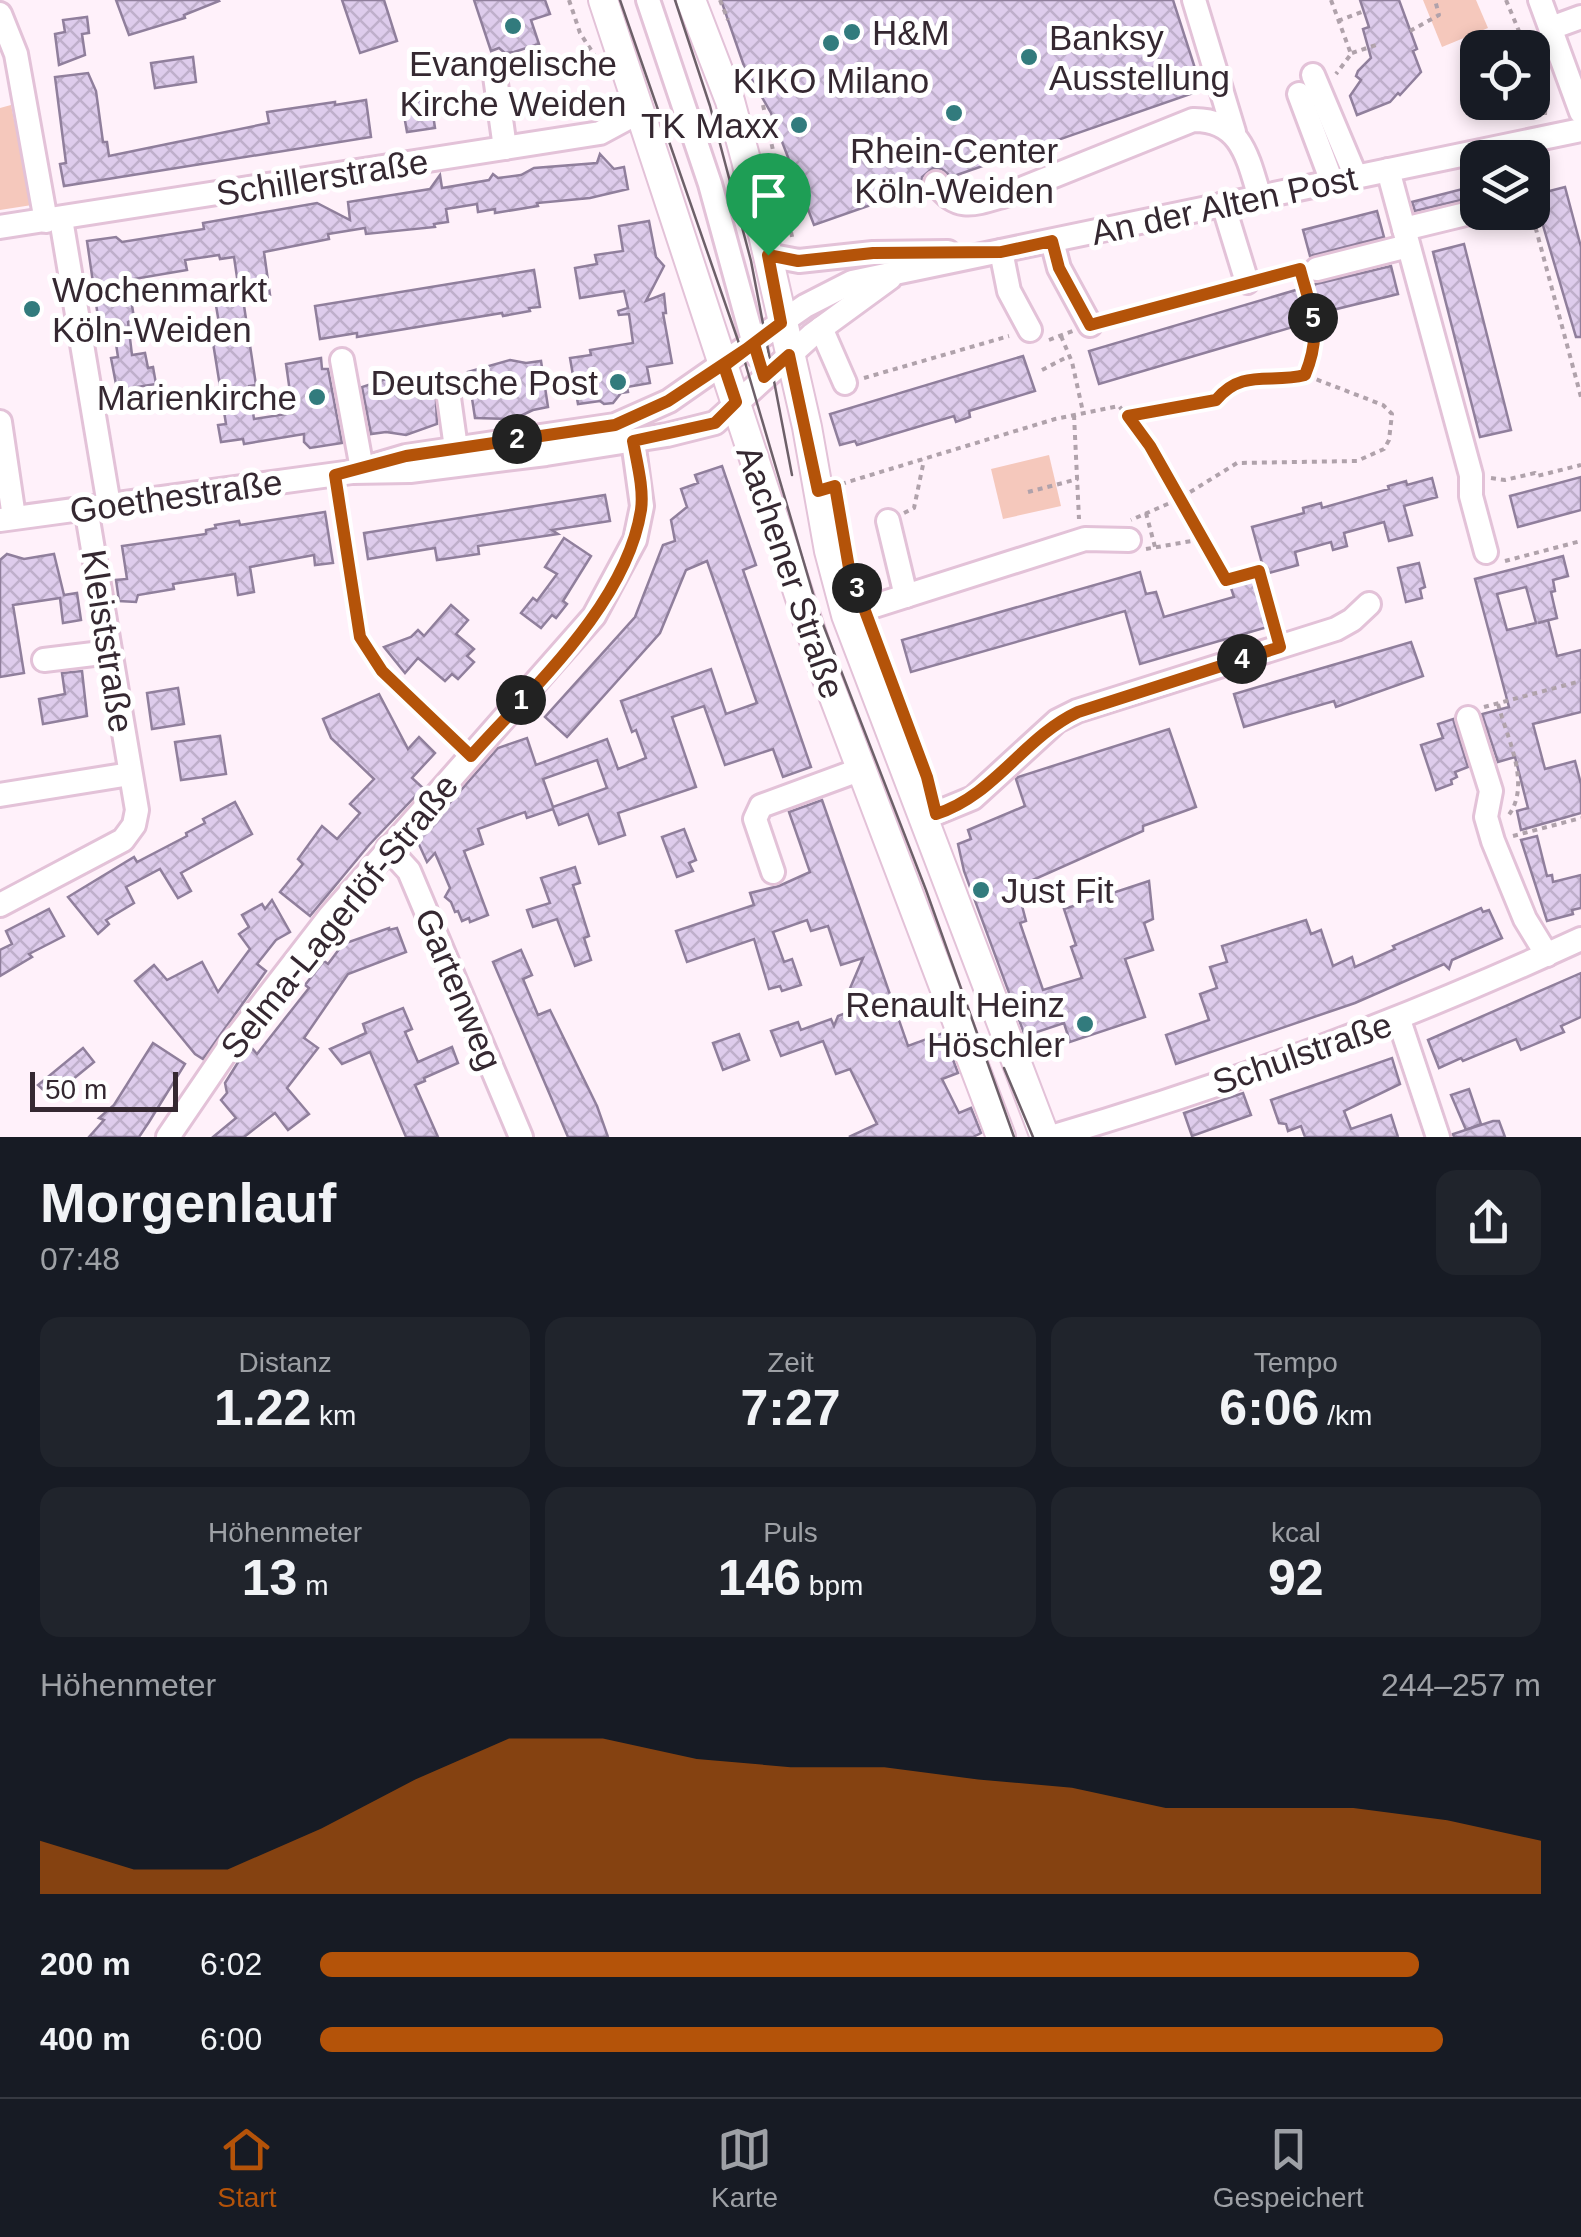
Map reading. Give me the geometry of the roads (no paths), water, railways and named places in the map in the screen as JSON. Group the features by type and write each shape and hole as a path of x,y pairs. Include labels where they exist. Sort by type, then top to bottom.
{"main road":[{"name":"Aachener Straße","path":"603,0 750,453 859,770 1001,1137"},
{"name":"Aachener Straße","path":"692,0 730,101 768,255 828,551 846,615 1048,1137"}],"street":[{"path":"648,0 710,184 764,377"},
{"path":"1194,0 1234,132 1260,198"},
{"path":"1540,0 1581,112"},
{"name":"Kleiststraße","path":"0,14 16,54 10,84 54,220 98,507 110,652 137,810 134,825 123,840 0,905"},
{"path":"1552,28 1581,17"},
{"path":"494,69 505,148"},
{"path":"1332,182 1314,83 1356,177"},
{"name":"Schillerstraße","path":"0,227 600,133 639,112"},
{"path":"936,183 956,203 977,203 1009,194 1193,120 1214,120 1234,132"},
{"name":"An der Alten Post","path":"754,344 781,323 852,282 1581,130"},
{"name":"An der Alten Post","path":"1388,170 1471,475 1471,496 1495,556"},
{"path":"1223,204 1247,282"},
{"path":"1307,274 1460,218"},
{"path":"1052,241 1059,268 1090,325"},
{"path":"1001,252 1009,291 1030,330"},
{"name":"An der Alten Post","path":"768,255 798,261 873,253 1001,252"},
{"name":"An der Alten Post","path":"764,377 820,328 897,273"},
{"path":"820,328 845,384"},
{"name":"Goethestraße","path":"350,472 406,456 615,425 668,401 754,344"},
{"path":"342,360 350,472"},
{"name":"Goethestraße","path":"7,518 350,472 410,471 633,441 715,423 764,377"},
{"path":"448,398 456,448"},
{"path":"0,422 7,518"},
{"name":"Selma-Lagerlöf-Straße","path":"168,1137 274,984 388,848 594,616 634,540 642,506 633,441"},
{"path":"888,521 906,596"},
{"path":"846,615 1085,539 1129,540"},
{"path":"922,819 973,798 1067,716 1336,629 1368,604"},
{"path":"44,660 110,652"},
{"path":"1468,718 1492,791 1486,816 1493,841 1525,919 1547,955"},
{"path":"773,872 755,820 761,806 859,770"},
{"name":"Kleiststraße","path":"0,795 130,774"},
{"name":"Gartenweg","path":"388,848 409,871 521,1137"},
{"name":"Schulstraße","path":"1048,1137 1311,1053 1399,1020 1581,939"},
{"path":"1399,1020 1438,1137"}],"tram line":[{"path":"620,0 742,352 819,614 926,890 1014,1137"},
{"path":"675,0 710,106 751,261 792,475"},
{"path":"1004,1068 1033,1137"}],"place":[{"name":"Evangelische Kirche Weiden","path":"513,26"},
{"name":"H&M","path":"852,32"},
{"name":"KIKO Milano","path":"831,43"},
{"name":"Banksy Ausstellung","path":"1029,57"},
{"name":"Rhein-Center Köln-Weiden","path":"954,113"},
{"name":"TK Maxx","path":"799,125"},
{"name":"Wochenmarkt Köln-Weiden","path":"32,309"},
{"name":"Deutsche Post","path":"618,382"},
{"name":"Marienkirche","path":"317,397"},
{"name":"Just Fit","path":"981,890"},
{"name":"Renault Heinz Höschler","path":"1085,1024"}]}
